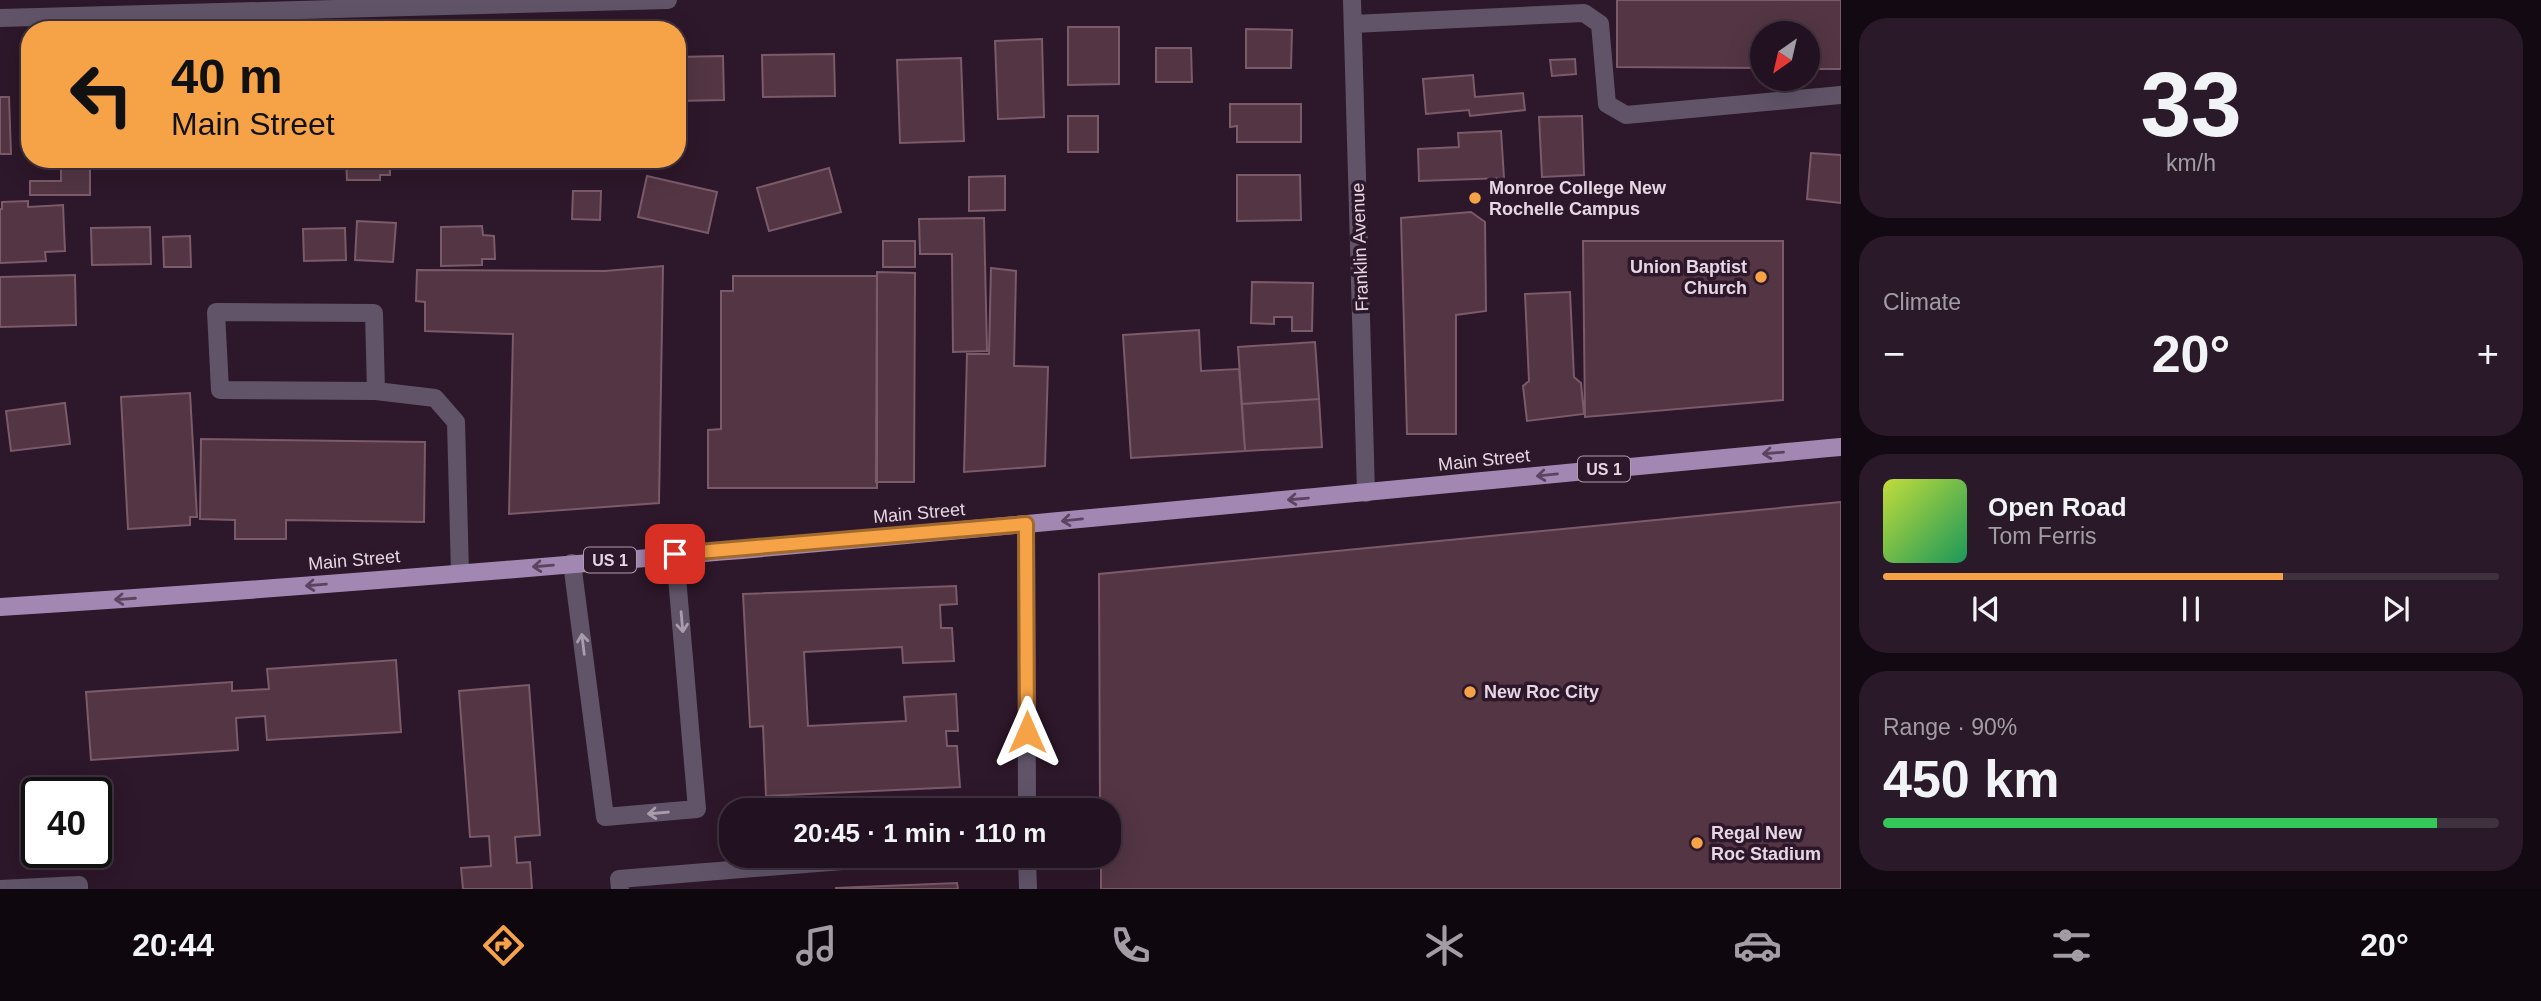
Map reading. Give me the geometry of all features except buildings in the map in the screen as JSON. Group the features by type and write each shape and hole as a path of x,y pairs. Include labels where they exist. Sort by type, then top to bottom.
{"main road":[{"name":"Main Street","path":"0,607 193,595 572,564 1366,493 1841,447"}],"street":[{"path":"0,18 668,0"},
{"name":"Franklin Avenue","path":"1352,0 1366,493"},
{"path":"1353,24 1584,13 1600,24 1606,104 1626,115 1841,95"},
{"path":"376,391 374,313 216,312 220,390 376,391 435,398 456,422 460,573"},
{"path":"1026,524 1027,798"},
{"path":"572,564 605,817 698,809 675,554"},
{"path":"620,889 619,879 713,880 809,868"},
{"path":"1027,868 1028,889"},
{"path":"0,889 79,885 79,889"}],"place":[{"name":"Monroe College New Rochelle Campus","path":"1475,198"},
{"name":"Union Baptist Church","path":"1761,277"},
{"name":"New Roc City","path":"1470,692"},
{"name":"Regal New Roc Stadium","path":"1697,843"}],"route":[{"path":"675,554 1026,524 1027,732"}]}
